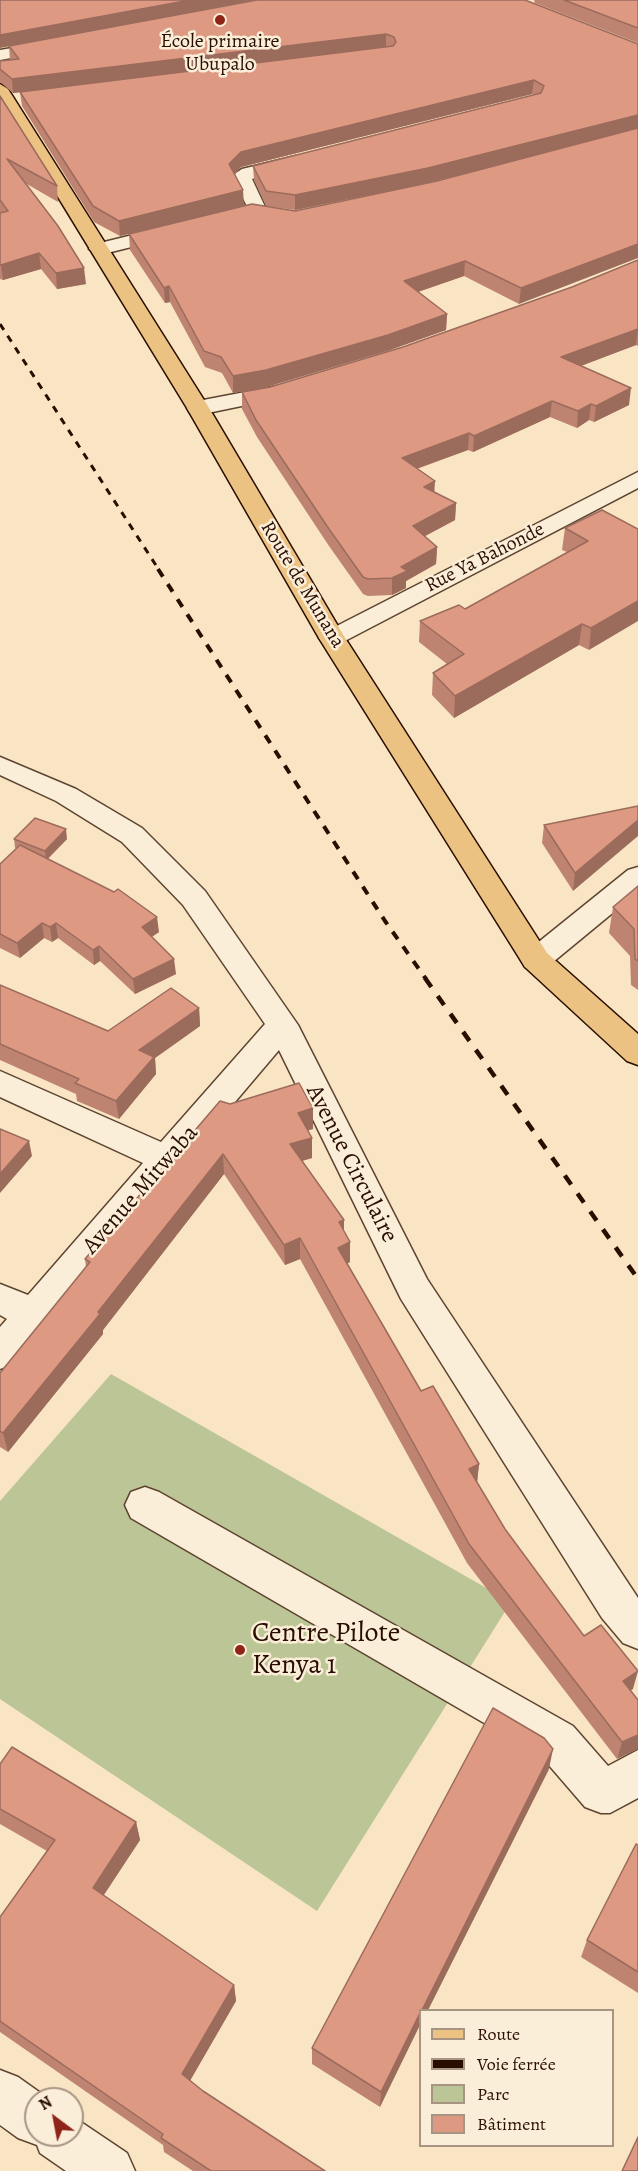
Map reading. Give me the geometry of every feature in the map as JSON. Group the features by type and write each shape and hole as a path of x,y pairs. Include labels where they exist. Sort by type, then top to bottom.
{"main road":[{"name":"Route de Munana","path":"4,95 198,408 332,638 536,960 638,1053"}],"street":[{"path":"0,56 70,42"},
{"path":"4,95 31,98"},
{"path":"278,215 252,212 242,177 248,173 309,158"},
{"path":"99,249 189,227"},
{"path":"198,408 270,395 304,385"},
{"name":"Rue Ya Bahonde","path":"332,638 638,479"},
{"name":"Avenue Circulaire","path":"0,765 66,795 132,835 194,898 282,1025 414,1289 617,1604 638,1629"},
{"path":"536,960 638,878"},
{"name":"Avenue Mitwaba","path":"0,1353 282,1025"},
{"path":"0,1083 168,1160"},
{"path":"145,1505 557,1741 601,1791 610,1791 638,1772"},
{"path":"0,2095 24,2112"},
{"path":"74,2147 109,2171"}],"green space":[{"name":"Centre Pilote Kenya 1","path":"111,1374 511,1602 317,1911 0,1699 0,1501"}],"building":[{"path":"0,0 190,0 0,35"},
{"path":"257,0 525,0 638,44 638,115 428,168 295,195 266,191 253,166 541,93 544,86 534,80 241,152 229,164 243,190 119,221 93,206 20,92 393,46 396,42 394,37 386,34 12,79 0,69 0,61 19,59 9,46"},
{"path":"564,0 638,0 638,28"},
{"path":"0,96 57,186 7,159 58,226 84,268 56,273 39,253 0,264 0,213 8,211 0,200"},
{"path":"638,128 638,244 521,288 465,261 404,281 447,314 388,335 266,370 233,376 221,357 204,351 169,286 164,288 129,234 252,204 295,211 437,181"},
{"path":"638,260 638,329 561,357 631,388 596,406 591,404 578,411 552,401 474,436 469,433 402,458 435,481 424,487 456,503 413,526 437,547 401,567 407,571 392,578 368,579 363,577 256,420 242,392 270,387 403,347 572,287"},
{"path":"602,510 638,529 638,601 591,628 582,624 455,696 433,673 464,654 420,621 459,605 465,609 588,541 565,528"},
{"path":"638,806 638,820 575,873 544,825"},
{"path":"35,818 66,829 45,851 14,839"},
{"path":"20,845 114,892 118,889 157,917 142,927 174,959 133,979 99,946 93,950 56,923 50,927 42,923 17,943 0,934 0,864"},
{"path":"638,886 638,961 635,959 634,929 613,907"},
{"path":"0,985 108,1031 171,988 199,1008 139,1050 154,1057 116,1101 75,1083 79,1079 0,1044"},
{"path":"299,1083 313,1108 298,1113 312,1138 290,1144 344,1220 339,1222 350,1242 338,1248 421,1391 433,1386 479,1464 469,1469 505,1529 584,1636 601,1625 638,1671 623,1681 638,1700 638,1735 622,1742 469,1544 300,1238 284,1245 223,1154 98,1312 100,1314 3,1433 0,1431 0,1373 90,1262 85,1259 220,1101 230,1104"},
{"path":"0,1129 29,1141 0,1174"},
{"path":"493,1708 544,1738 553,1749 423,2009 419,2009 419,2015 381,2092 312,2048"},
{"path":"12,1747 136,1822 93,1888 234,1985 182,2074 203,2091 325,2171 211,2171 161,2138 163,2134 0,2021 0,1917 55,1840 0,1809 0,1764"},
{"path":"636,1844 638,1845 638,1972 587,1940"},
{"path":"638,2137 638,2171 622,2171"}],"railway":[{"path":"0,324 159,570"},
{"path":"158,569 385,921 426,979"},
{"path":"425,978 638,1279"}],"place":[{"name":"École primaire Ubupalo","path":"220,20"},
{"name":"Centre Pilote Kenya 1","path":"240,1650"}]}
